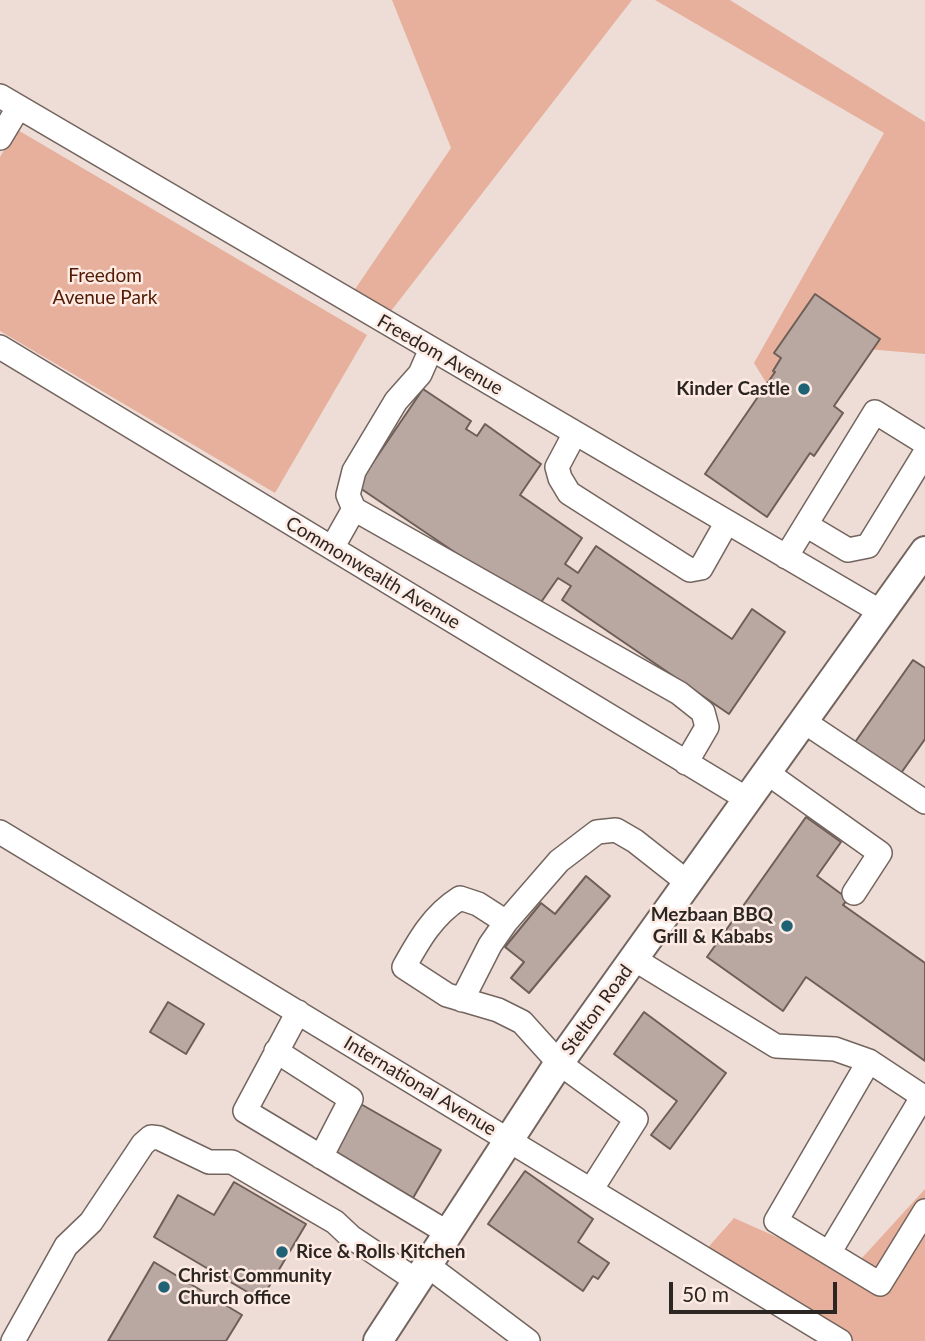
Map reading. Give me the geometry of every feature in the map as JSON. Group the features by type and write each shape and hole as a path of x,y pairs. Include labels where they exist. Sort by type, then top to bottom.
{"main road":[{"name":"Stelton Road","path":"378,1341 559,1063 925,551"}],"street":[{"path":"0,138 9,102"},
{"name":"Freedom Avenue","path":"9,102 881,612"},
{"name":"Commonwealth Avenue","path":"0,347 747,799"},
{"path":"431,349 419,374 396,401 354,471 348,495 354,509 687,699 703,712 707,727 686,763"},
{"path":"786,557 875,412 925,443"},
{"path":"575,433 557,467 569,493 690,570 701,568 727,522"},
{"path":"806,525 848,550 868,546 925,453"},
{"path":"332,548 354,509"},
{"path":"803,721 925,803"},
{"path":"766,772 880,853 854,894"},
{"path":"462,1000 490,945 506,922 559,861 597,832 616,830 687,883"},
{"name":"International Avenue","path":"0,832 839,1341"},
{"path":"506,922 478,904 460,898 443,909 419,939 404,967 447,995 498,1010 522,1022 559,1063 636,1119 591,1190"},
{"path":"634,959 776,1046 835,1049 869,1061 924,1097 829,1253"},
{"path":"298,1012 245,1111 448,1233"},
{"path":"276,1051 351,1098 321,1157"},
{"path":"869,1061 776,1221 880,1284 925,1211"},
{"path":"13,1341 66,1246 91,1222 143,1144 151,1137 159,1138 209,1162 232,1161 335,1222 351,1237 422,1273 528,1341"}],"green space":[{"path":"392,0 632,0 384,320 349,298 451,148"},
{"path":"655,0 730,0 925,122 925,354 844,347 772,392 754,363 884,133"},
{"name":"Freedom Avenue Park","path":"16,129 367,335 275,493 0,331 0,157"},
{"path":"925,1189 925,1341 853,1341 697,1260 734,1218 851,1270"}],"building":[{"name":"Kinder Castle","path":"815,294 880,339 834,406 843,413 814,456 810,453 767,517 705,474 775,372 773,371 781,358 774,353"},
{"path":"423,389 471,421 466,429 477,436 485,424 541,464 520,495 582,538 565,564 578,573 596,546 732,639 752,609 785,632 729,714 562,600 571,586 558,578 537,608 357,486"},
{"path":"913,660 925,668 925,739 899,776 853,745"},
{"path":"806,817 841,842 817,876 848,899 843,905 925,963 925,1061 806,977 783,1011 707,957"},
{"path":"586,876 610,896 529,993 511,978 524,962 505,947 541,903 555,914"},
{"path":"168,1002 204,1024 186,1054 150,1032"},
{"path":"644,1012 726,1073 670,1149 651,1135 677,1101 614,1054"},
{"path":"359,1103 441,1150 413,1198 332,1150"},
{"path":"525,1171 593,1219 578,1242 609,1263 598,1279 593,1276 583,1291 488,1224"},
{"path":"234,1182 306,1224 261,1300 154,1237 178,1195 214,1215"},
{"path":"154,1262 242,1315 226,1341 108,1341"}],"place":[{"name":"Kinder Castle","path":"804,389"},
{"name":"Mezbaan BBQ Grill & Kababs","path":"787,926"},
{"name":"Rice & Rolls Kitchen","path":"282,1252"},
{"name":"Christ Community Church office","path":"164,1287"}]}
